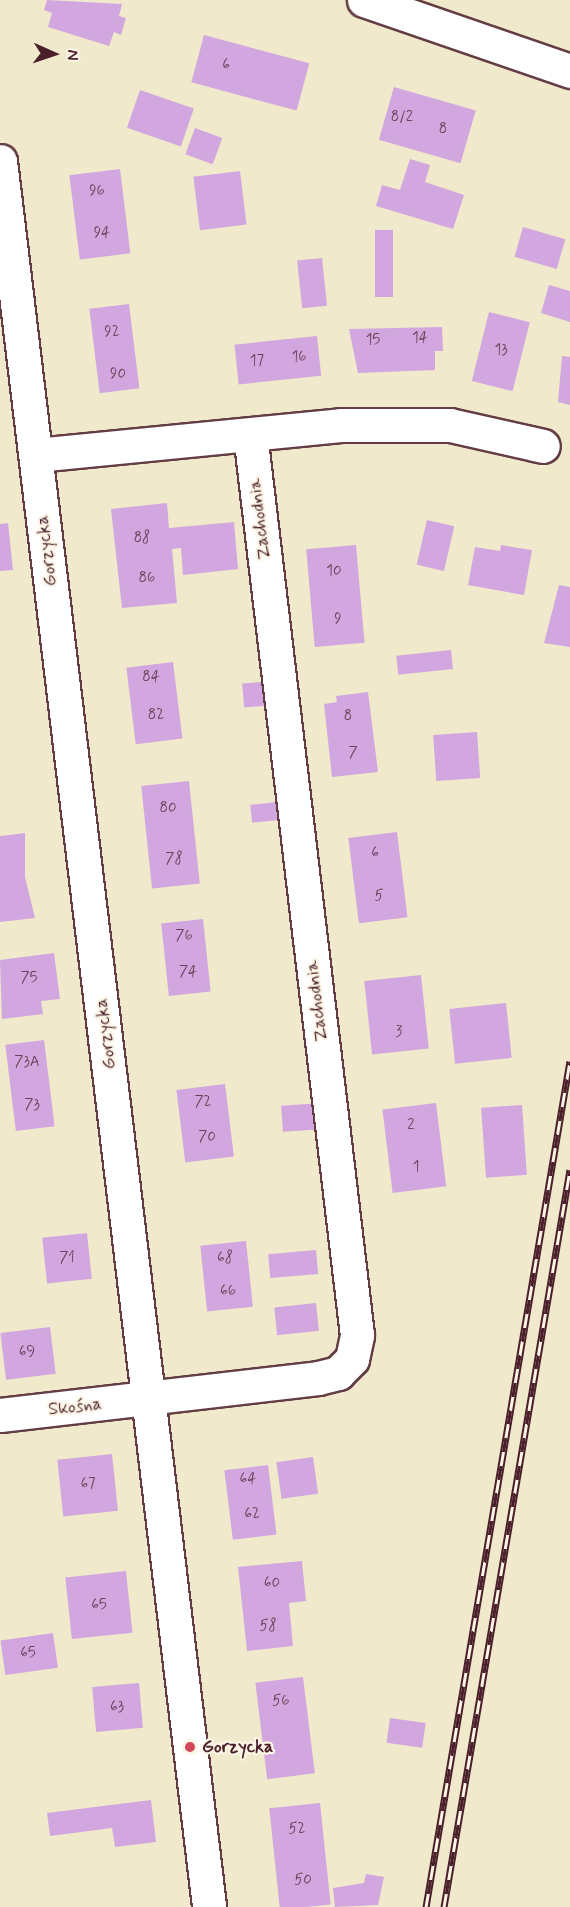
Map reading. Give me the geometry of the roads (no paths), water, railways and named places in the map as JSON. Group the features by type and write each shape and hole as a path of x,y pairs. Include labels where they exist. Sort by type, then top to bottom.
{"street":[{"path":"364,0 570,70"},
{"name":"Gorzycka","path":"0,161 209,1907"},
{"path":"36,455 341,425 450,425 543,446"},
{"name":"Zachodnia","path":"150,1400 338,1373 352,1359 357,1335 250,435"},
{"name":"Skośna","path":"0,1415 150,1400"}],"railway":[{"path":"426,1907 570,1061"},
{"path":"444,1907 570,1170"}],"place":[{"name":"Gorzycka","path":"190,1747"}]}
